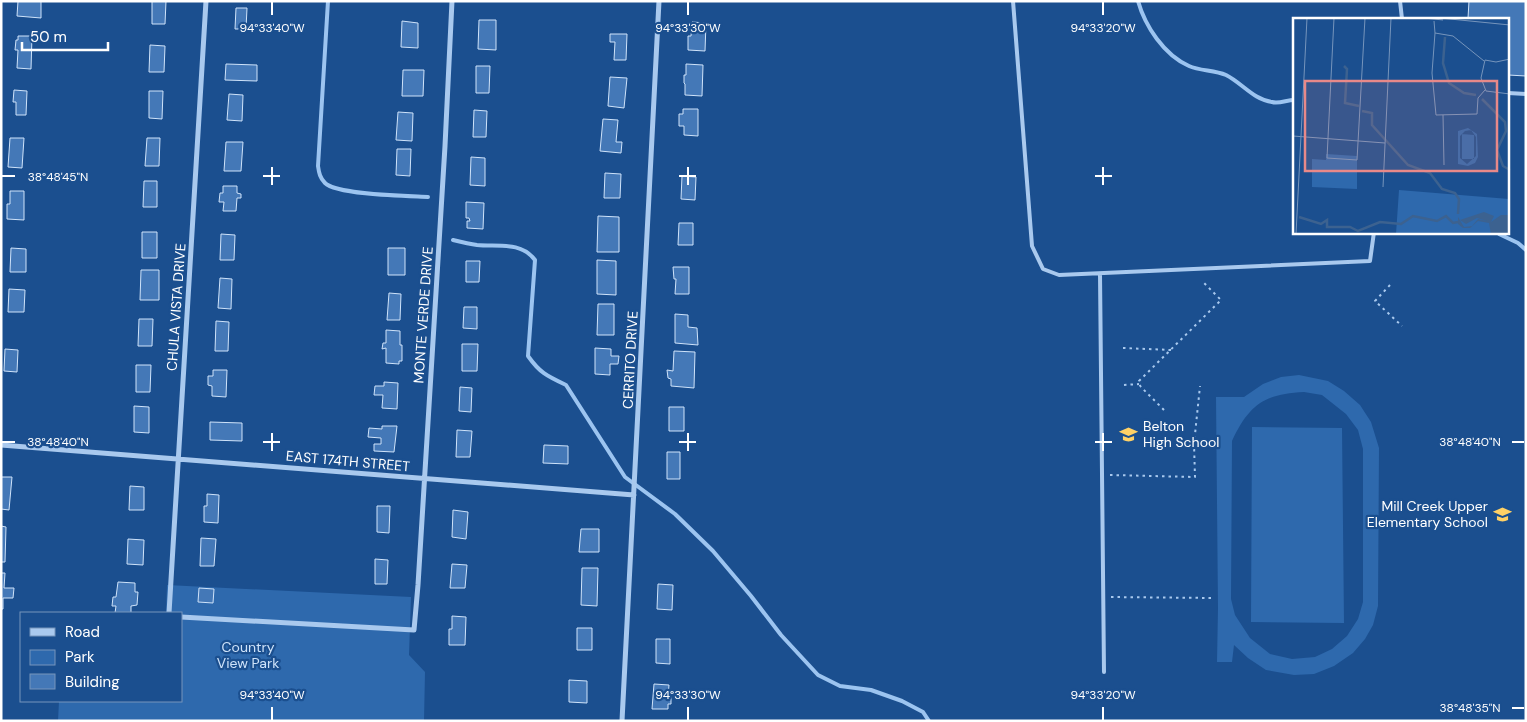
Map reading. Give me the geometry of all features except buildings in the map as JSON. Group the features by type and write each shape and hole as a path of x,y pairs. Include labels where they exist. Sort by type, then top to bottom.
{"street":[{"name":"CHULA VISTA DRIVE","path":"169,612 206,1"},
{"name":"MONTE VERDE DRIVE","path":"182,617 414,630 445,146 452,1"},
{"name":"CERRITO DRIVE","path":"622,721 659,1"},
{"name":"EAST 174TH STREET","path":"1,445 634,495"}],"lane":[{"path":"1013,1 1032,246 1042,269 1059,275 1370,261 1374,234"},
{"path":"1400,1 1402,18"},
{"path":"1510,93 1526,94"},
{"path":"1100,274 1104,672"}],"path":[{"path":"1139,384 1139,381 1221,300 1204,283"},
{"path":"1390,285 1375,301 1402,326"},
{"path":"1123,348 1171,350"},
{"path":"1124,385 1139,384 1164,410"},
{"path":"1102,475 1195,477 1194,444 1200,386"},
{"path":"1104,597 1213,598"}],"green space":[{"path":"1299,375 1328,381 1344,391 1360,405 1371,422 1379,448 1378,606 1373,625 1365,639 1353,653 1334,666 1314,674 1294,675 1266,670 1248,658 1234,645 1232,662 1217,662 1216,397 1244,397 1263,384 1281,377","holes":["1304,392 1322,395 1346,414 1358,430 1363,449 1363,602 1358,619 1347,636 1332,649 1315,657 1292,659 1270,654 1250,638 1235,615 1231,599 1232,441 1245,418 1259,404 1268,399 1290,393"]},
{"path":"1252,427 1342,428 1344,623 1251,622"},
{"name":"Country View Park","path":"167,585 411,597 409,655 425,672 424,721 58,721 59,702 182,702 182,612 166,612"}],"waterway":[{"path":"328,1 318,166 321,177 325,183 343,190 428,197"},
{"path":"1138,1 1145,20 1157,39 1171,55 1180,61 1193,68 1226,75 1254,95 1266,101 1277,103 1293,100"},
{"path":"1499,234 1518,243 1526,250"},
{"path":"453,240 477,245 516,247 529,254 535,260 528,356 544,374 566,385 625,477 675,514 713,551 781,635 818,675 840,686 871,690 902,701 923,712 929,721"}],"place":[{"name":"Belton High School","path":"1129,434"},
{"name":"Mill Creek Upper Elementary School","path":"1502,514"}]}
